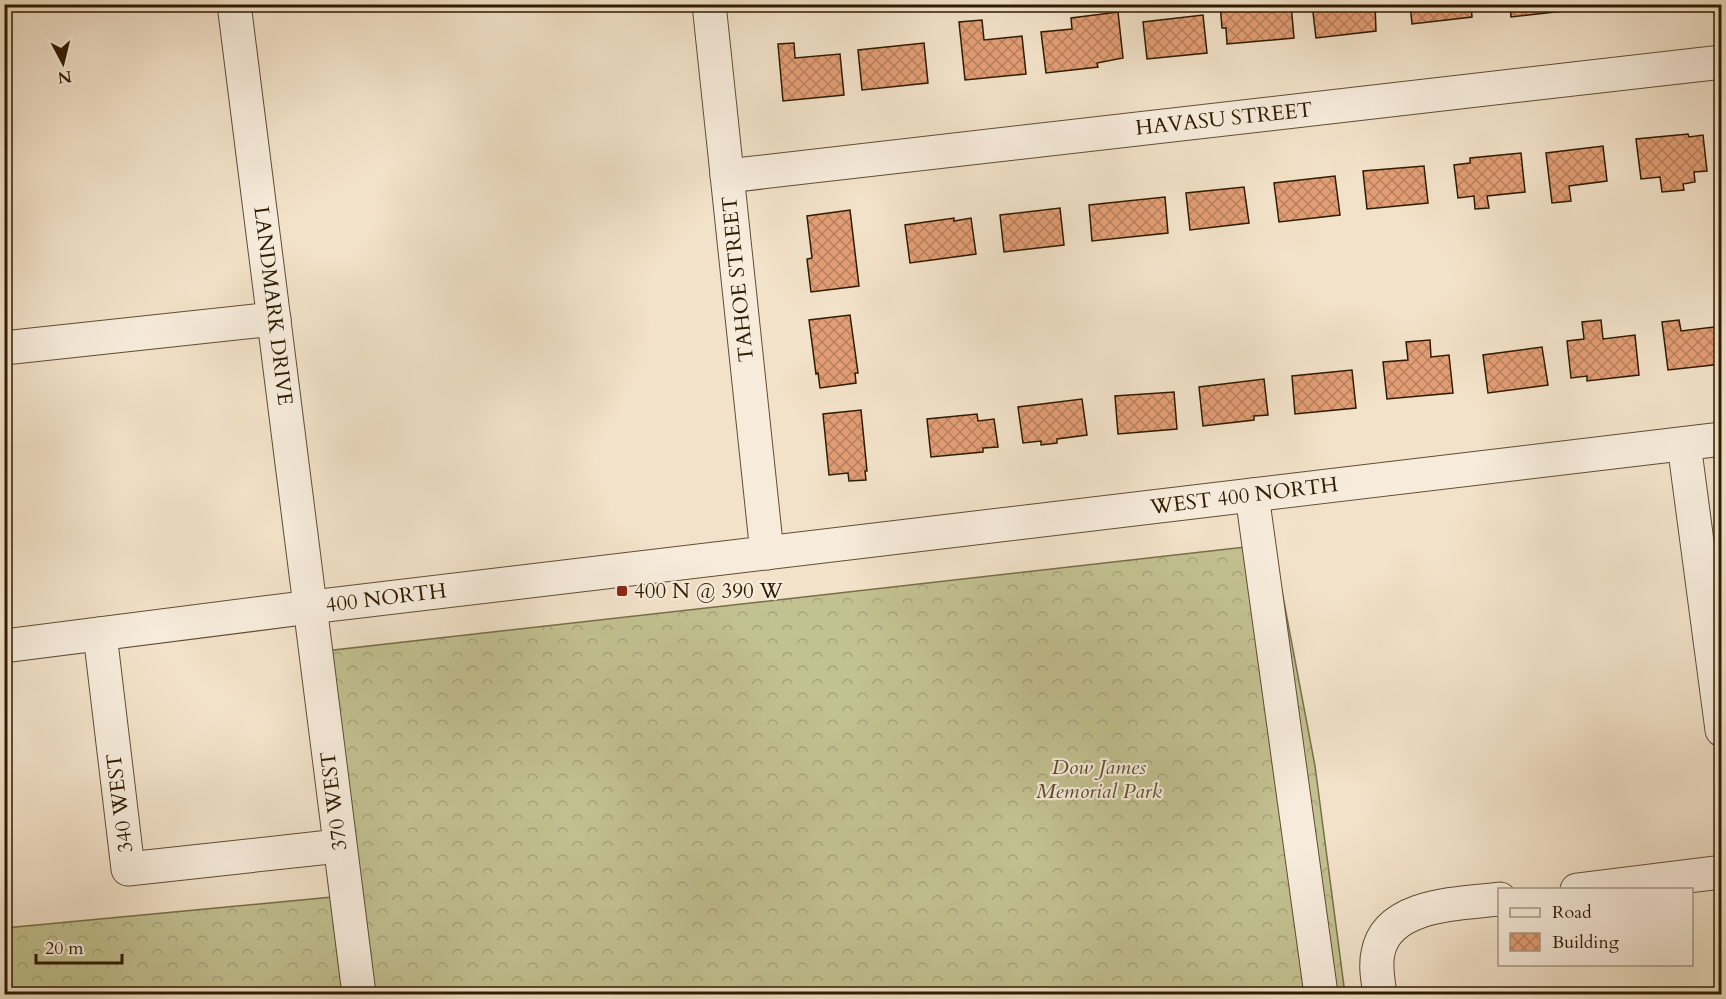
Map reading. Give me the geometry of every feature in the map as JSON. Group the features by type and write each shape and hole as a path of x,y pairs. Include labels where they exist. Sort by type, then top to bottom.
{"street":[{"name":"LANDMARK DRIVE","path":"234,4 311,607"},
{"name":"TAHOE STREET","path":"709,4 767,553"},
{"name":"HAVASU STREET","path":"727,176 1722,62"},
{"path":"4,348 274,319"},
{"name":"WEST 400 NORTH","path":"767,553 1722,439"},
{"path":"1684,444 1722,730"},
{"path":"1252,495 1321,994"},
{"name":"400 NORTH","path":"4,646 767,553"},
{"name":"370 WEST","path":"311,607 359,994"},
{"name":"340 WEST","path":"100,634 128,869 339,846"},
{"path":"1593,888 1722,872"},
{"path":"1380,994 1377,972 1378,953 1385,935 1401,918 1430,908 1498,899"}],"green space":[{"name":"Dow James Memorial Park","path":"1273,544 1315,766 1345,994 5,994 5,928 353,895 325,651"}],"building":[{"path":"1220,4 1291,4 1294,38 1227,44 1226,28 1222,28"},
{"path":"1312,4 1375,4 1376,31 1316,38"},
{"path":"1410,4 1471,4 1472,17 1412,24"},
{"path":"1510,4 1571,4 1572,10 1511,17"},
{"path":"1592,4 1639,4 1593,9"},
{"path":"1118,12 1123,58 1097,63 1098,67 1046,73 1041,32 1072,29 1071,18"},
{"path":"1203,15 1207,53 1147,59 1143,22"},
{"path":"982,20 984,40 1022,36 1026,74 965,80 959,22"},
{"path":"794,43 795,58 840,54 844,95 783,101 778,44"},
{"path":"924,43 928,83 862,90 858,50"},
{"path":"1688,134 1689,137 1703,135 1707,171 1694,172 1695,182 1683,184 1684,190 1662,192 1660,177 1641,179 1636,139"},
{"path":"1603,146 1607,181 1569,186 1571,201 1552,203 1546,153"},
{"path":"1521,153 1525,192 1487,196 1489,208 1475,209 1474,196 1458,198 1454,165 1470,163 1470,158"},
{"path":"1424,166 1428,203 1367,209 1363,171"},
{"path":"1335,176 1340,215 1279,222 1274,183"},
{"path":"1244,187 1249,223 1190,230 1186,193"},
{"path":"1165,197 1168,233 1092,241 1089,205"},
{"path":"1060,208 1064,245 1004,252 1000,215"},
{"path":"850,210 859,286 811,292 807,259 812,258 807,216"},
{"path":"954,218 954,221 971,218 976,254 910,263 905,225"},
{"path":"850,315 858,373 855,373 856,383 820,388 809,320"},
{"path":"1601,320 1603,339 1635,335 1639,375 1587,381 1587,376 1571,378 1567,341 1584,339 1582,322"},
{"path":"1679,320 1681,331 1722,326 1722,364 1668,370 1662,322"},
{"path":"1430,340 1431,357 1449,355 1453,393 1387,399 1383,362 1408,360 1406,342"},
{"path":"1542,347 1548,385 1488,393 1483,355"},
{"path":"1352,370 1356,408 1295,414 1292,376"},
{"path":"1264,379 1268,415 1254,416 1254,420 1203,426 1199,387"},
{"path":"1174,392 1177,429 1118,434 1115,396"},
{"path":"1082,399 1087,435 1057,439 1057,443 1041,445 1041,441 1023,443 1018,407"},
{"path":"861,410 866,480 849,481 848,473 829,475 823,414"},
{"path":"977,414 978,421 994,419 998,447 983,448 983,452 931,457 927,419"}],"place":[{"name":"400 N @ 390 W","path":"622,591"}]}
